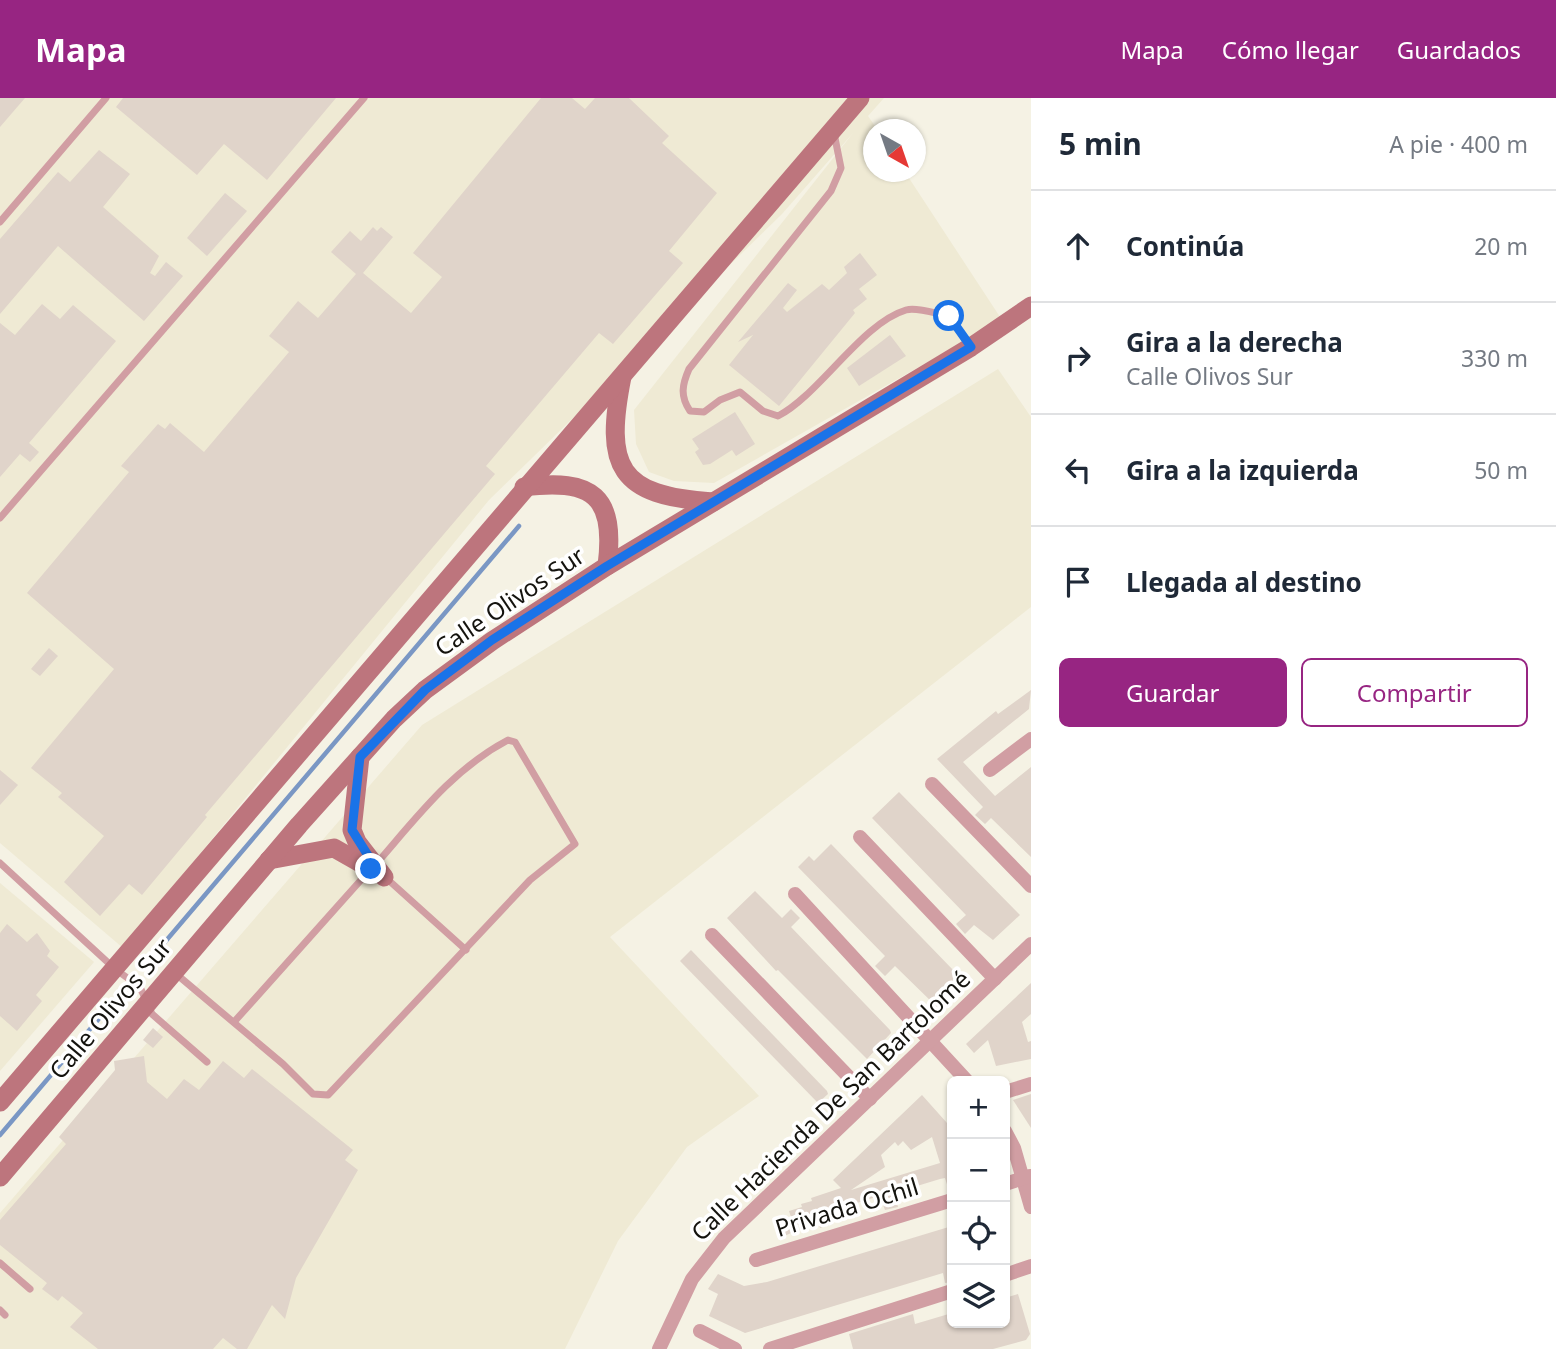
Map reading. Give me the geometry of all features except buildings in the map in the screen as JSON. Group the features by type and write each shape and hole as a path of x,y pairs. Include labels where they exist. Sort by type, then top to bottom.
{"main road":[{"name":"Calle Olivos Sur","path":"0,1102 859,98"},
{"name":"Calle Olivos Sur","path":"0,1177 360,757 394,719 456,665 607,566 971,347 1030,307"},
{"path":"622,376 613,419 613,440 620,462 637,485 652,493 671,499 713,502"},
{"path":"524,487 555,483 577,485 593,496 609,522 607,566"},
{"path":"360,757 352,830 377,870"},
{"path":"269,860 334,848 352,830"},
{"path":"334,848 377,870"}],"street":[{"path":"990,770 1030,742"},
{"path":"932,784 1031,886"},
{"path":"859,837 995,979"},
{"path":"795,894 963,1076"},
{"path":"712,935 870,1099"},
{"name":"Calle Hacienda De San Bartolomé","path":"659,1349 680,1302 707,1258 1031,944"},
{"path":"1010,1090 1031,1084"},
{"path":"1009,1139 1027,1177 1031,1207"},
{"path":"1010,1182 1027,1177"},
{"name":"Privada Ochil","path":"755,1260 947,1202"},
{"path":"1010,1273 1031,1266"},
{"path":"770,1349 947,1293"},
{"path":"700,1331 735,1349"}],"lane":[{"path":"0,222 106,98"},
{"path":"0,518 364,98"},
{"path":"833,129 841,168 831,191 689,369 682,384 683,401 690,411 704,412 720,400 740,393 763,411 778,416 792,409 829,370 882,324 908,310 949,316 971,347"},
{"path":"174,973 234,1022 313,1094 328,1095 530,880 575,844 515,742 503,743 463,769 445,785 377,870 234,1022"},
{"path":"0,864 115,969 140,987 152,1014 207,1062"},
{"path":"377,870 466,950"},
{"path":"0,1263 30,1290"}],"shaded area":[{"path":"0,98 884,98 868,116 870,119 863,119 863,182 912,182 1002,320 714,483 674,481 649,472 636,444 634,410 853,133 782,214 489,500 123,948 0,843"},
{"path":"998,369 1031,417 1031,607 610,937 759,1096 687,1147 618,1241 565,1349 0,1349 0,1213 422,725"},
{"path":"0,883 94,962 0,1071"}],"waterway":[{"path":"159,949 519,526"},
{"path":"0,1135 108,1008"}],"route":[{"path":"371,869 374,865 357,842 352,830 360,757 394,719 456,665 492,640 607,566 971,347 949,316"}]}
